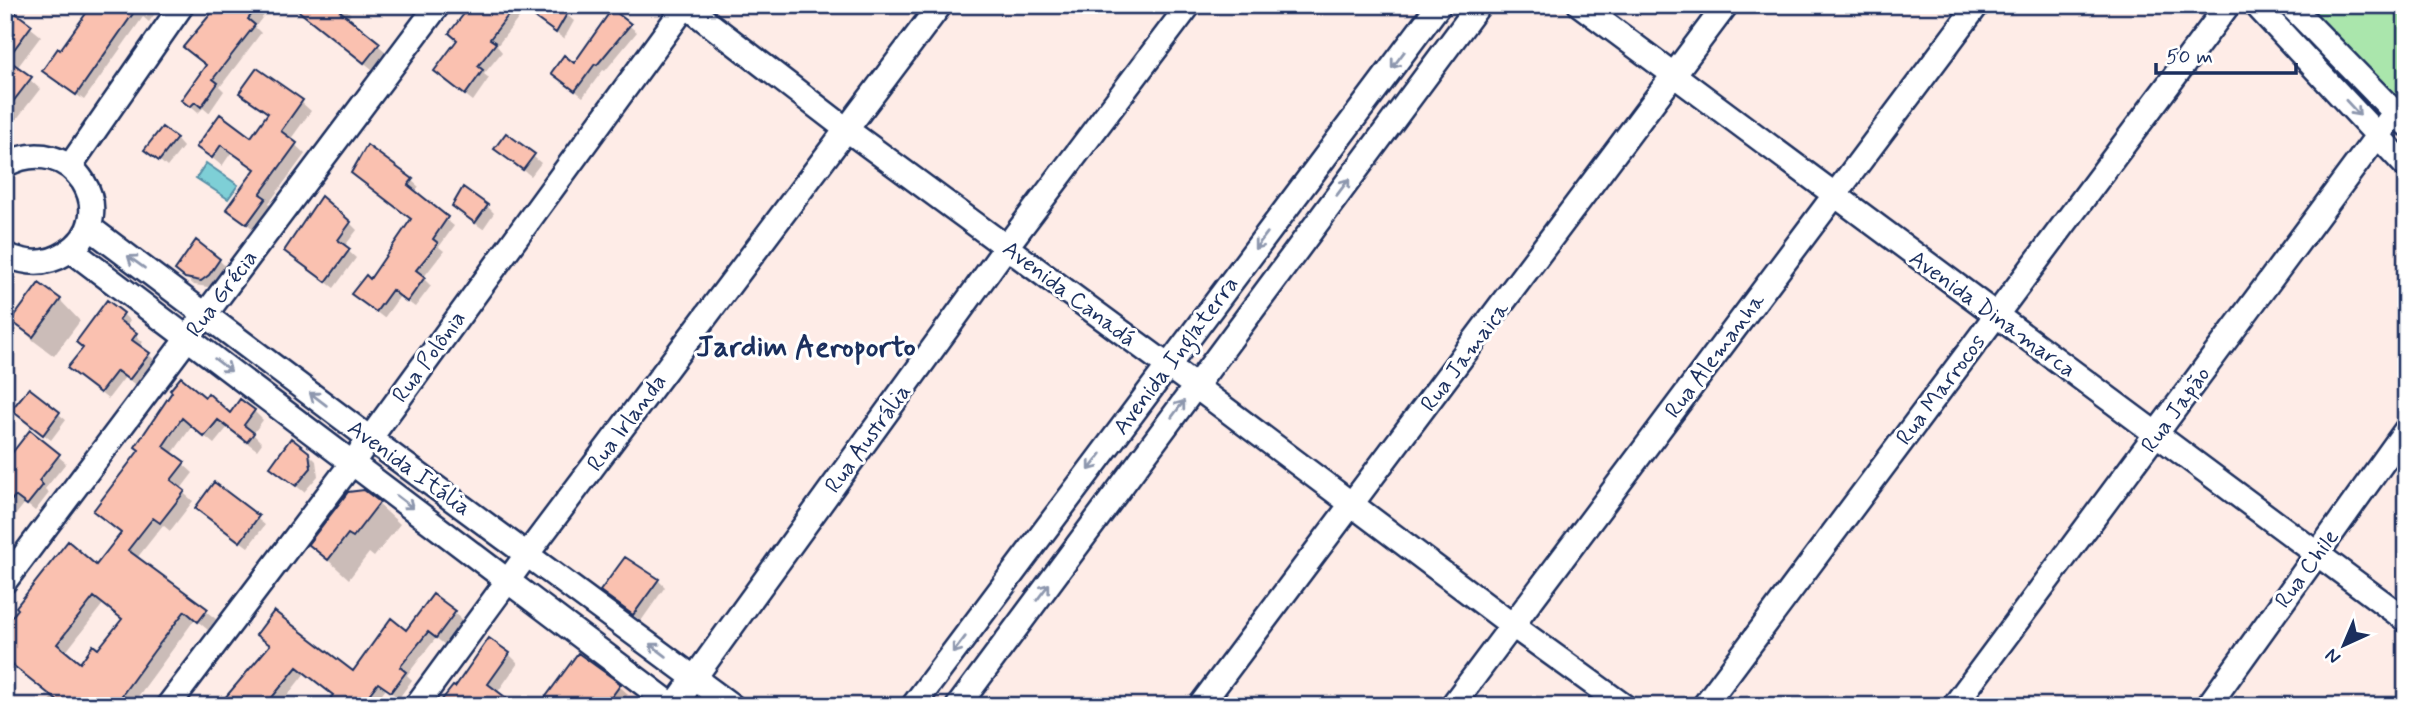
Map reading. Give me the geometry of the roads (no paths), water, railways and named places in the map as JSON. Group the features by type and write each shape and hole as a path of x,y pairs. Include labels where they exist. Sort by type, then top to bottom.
{"street":[{"path":"70,166 182,5"},
{"name":"Rua Grécia","path":"5,581 438,5"},
{"name":"Avenida Canadá","path":"685,5 846,129 1624,706"},
{"name":"Rua Polônia","path":"169,706 352,463 685,5"},
{"name":"Rua Irlanda","path":"416,706 940,5"},
{"name":"Rua Austrália","path":"673,706 1007,246 1189,5"},
{"name":"Avenida Inglaterra","path":"913,706 1439,5"},
{"name":"Avenida Inglaterra","path":"958,706 1479,5"},
{"name":"Avenida Dinamarca","path":"1580,5 1833,196 2157,433 2406,620"},
{"name":"Rua Jamaica","path":"1200,706 1726,5"},
{"name":"Rua Alemanha","path":"1452,706 1977,5"},
{"name":"Rua Marrocos","path":"1704,706 2228,5"},
{"path":"2256,5 2406,166"},
{"path":"2290,5 2401,118"},
{"name":"Rua Japão","path":"1954,706 2377,134 2401,118"},
{"path":"5,255 20,261 37,263 54,261 71,250 89,227 90,195 82,179 70,166 50,156 27,155 6,164"},
{"name":"Avenida Itália","path":"89,227 732,706"},
{"name":"Avenida Itália","path":"71,250 673,706"},
{"name":"Rua Chile","path":"2208,706 2406,430"}],"water":[{"path":"206,163 238,185 228,199 196,178"}],"district":[{"name":"Jardim Aeroporto","path":"806,346"}]}
